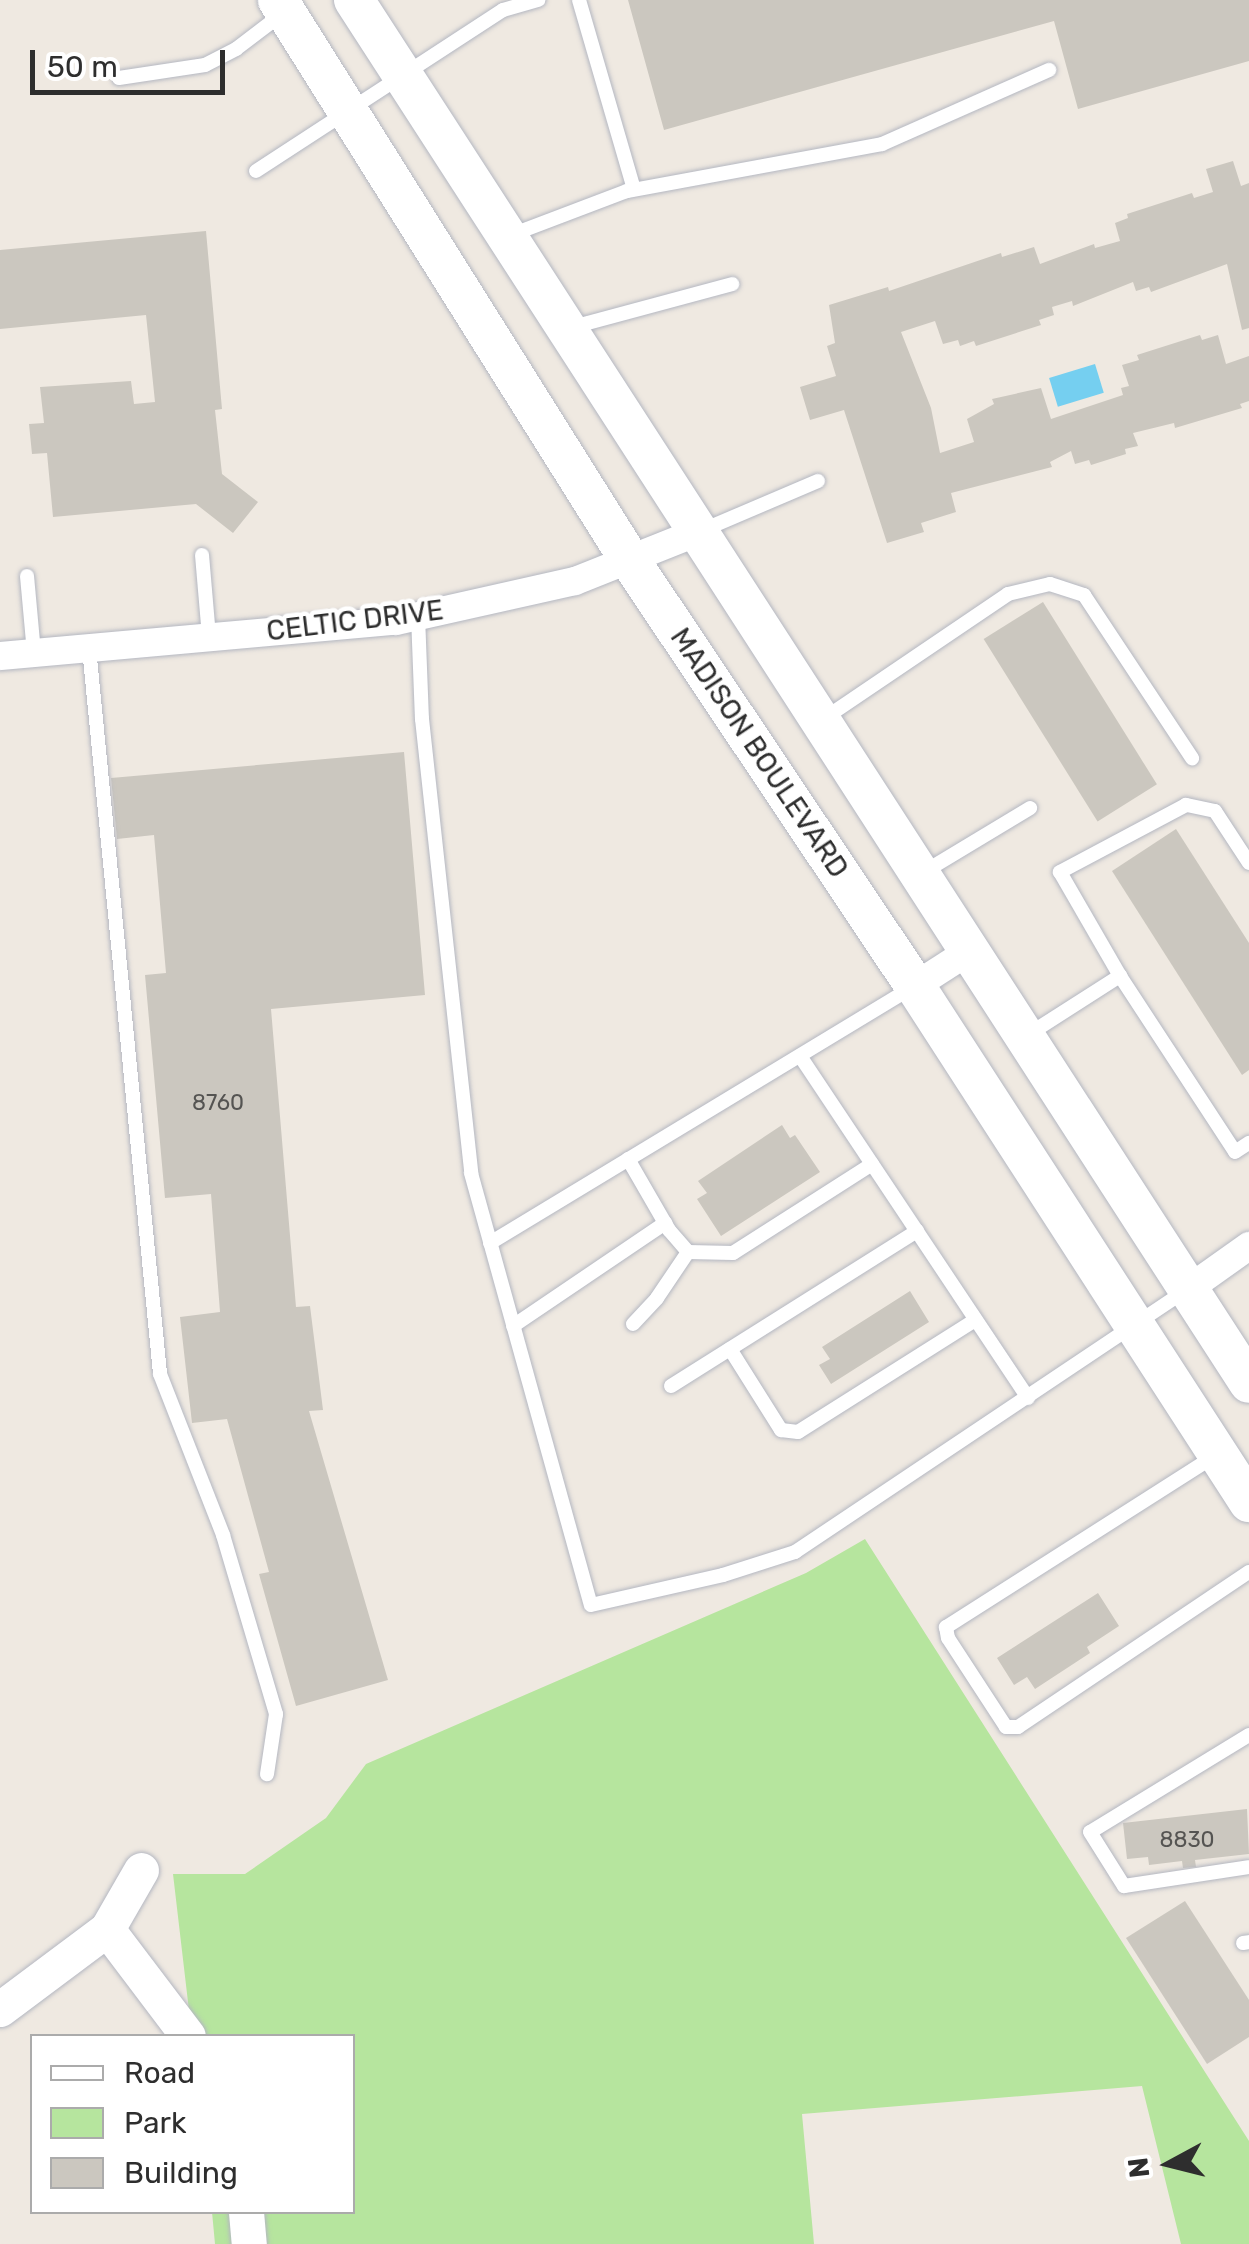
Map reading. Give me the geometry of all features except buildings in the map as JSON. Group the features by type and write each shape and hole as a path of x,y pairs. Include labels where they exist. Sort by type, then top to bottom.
{"main road":[{"path":"356,3 1249,1383"},
{"name":"MADISON BOULEVARD","path":"282,6 631,562 915,986 1249,1502"}],"street":[{"name":"CELTIC DRIVE","path":"0,656 418,616 575,581 631,562 698,532"},
{"path":"915,986 968,952"},
{"path":"1187,1290 1249,1246"},
{"path":"0,2010 107,1930 141,1870"},
{"path":"107,1930 186,2034"},
{"path":"246,2214 249,2244"}],"lane":[{"path":"256,171 504,10 539,0"},
{"path":"580,0 634,189"},
{"path":"119,78 205,65 236,49 282,6"},
{"path":"506,237 634,189 882,144 1049,70"},
{"path":"566,329 732,284"},
{"path":"698,532 818,480"},
{"path":"202,555 209,637"},
{"path":"27,576 34,653"},
{"path":"820,721 1008,594 1050,584 1084,594 1192,758"},
{"path":"418,616 419,686 471,1172 591,1605 722,1575 794,1552 1187,1290"},
{"path":"89,648 160,1374 223,1535 276,1714 267,1774"},
{"path":"1249,863 1215,811 1186,805 1060,872 1120,976 1235,1152 1249,1143"},
{"path":"919,874 1030,808"},
{"path":"1025,1036 1120,976"},
{"path":"490,1243 915,986"},
{"path":"800,1056 1028,1398"},
{"path":"628,1159 666,1224 688,1252"},
{"path":"688,1252 733,1253 872,1164"},
{"path":"513,1326 666,1224"},
{"path":"672,1386 917,1232"},
{"path":"632,1324 657,1298 688,1252"},
{"path":"730,1349 780,1430 798,1432 976,1320"},
{"path":"1218,1454 946,1626 948,1638 1006,1728 1018,1727 1249,1572"},
{"path":"1249,1735 1090,1832 1124,1886 1249,1866"}],"green space":[{"path":"865,1539 1249,2141 1249,2244 1181,2244 1142,2086 802,2114 814,2244 215,2244 212,2214 355,2214 355,2034 192,2034 173,1874 245,1874 326,1818 366,1764 806,1573"}],"water":[{"path":"1095,364 1104,393 1058,407 1049,378"}]}
